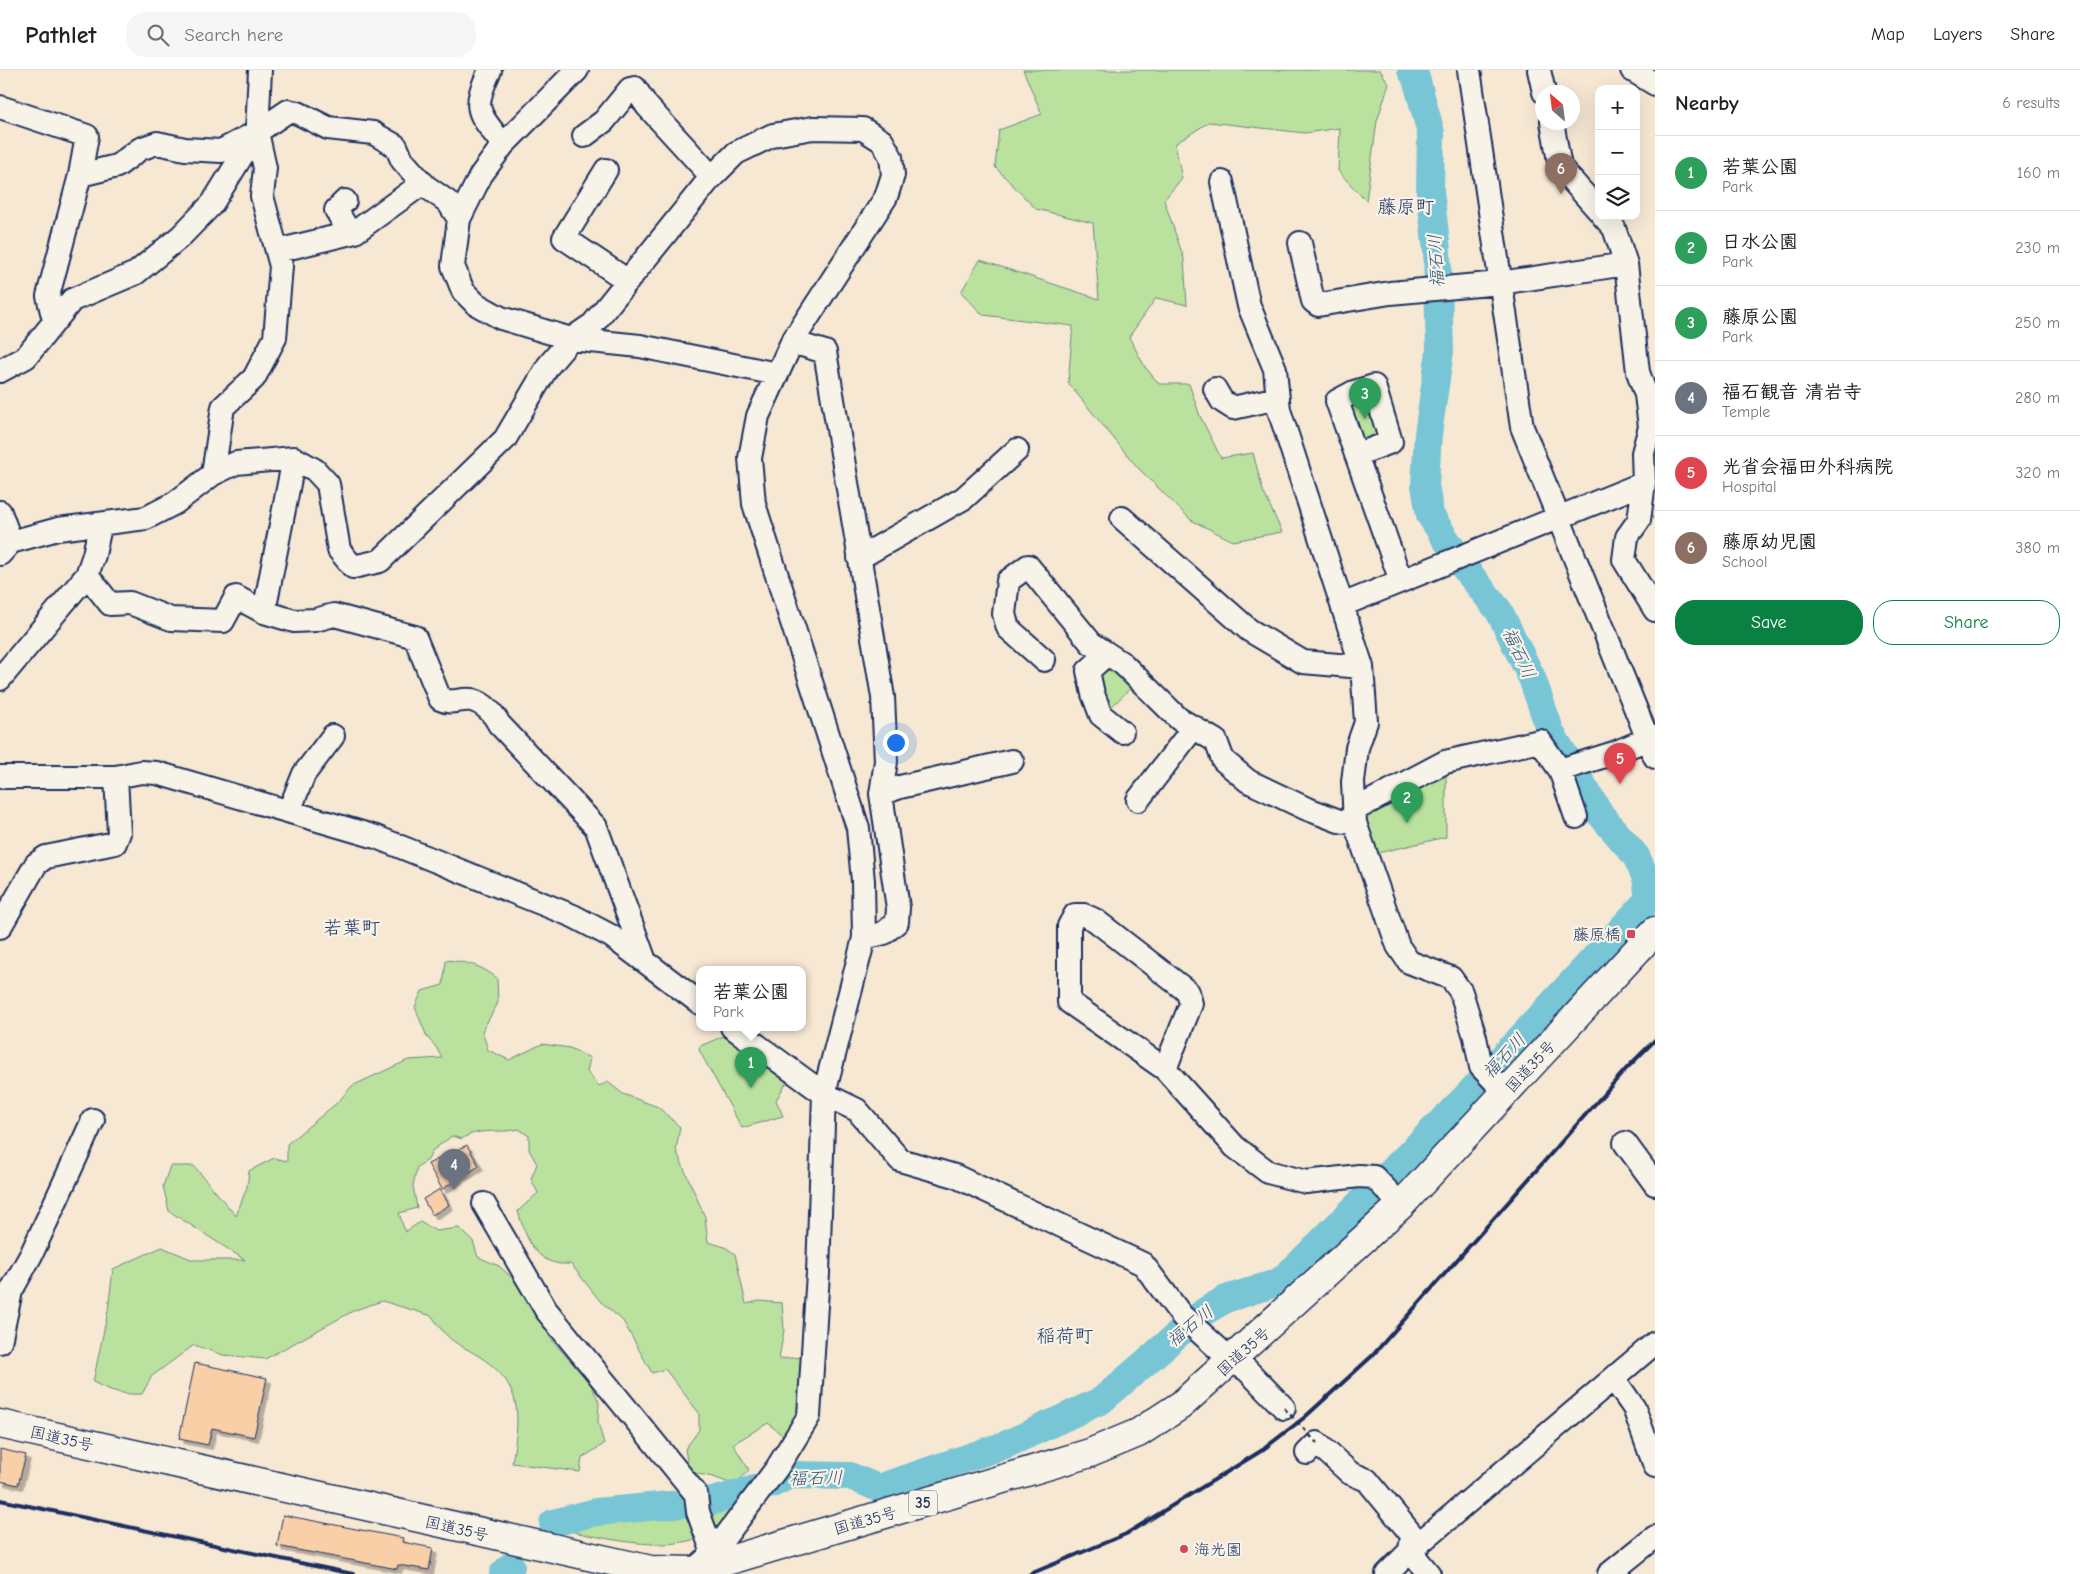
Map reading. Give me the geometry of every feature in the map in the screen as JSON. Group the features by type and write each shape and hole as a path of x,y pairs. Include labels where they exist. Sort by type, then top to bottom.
{"highway":[{"name":"国道35号","path":"0,1424 589,1558 651,1570 693,1572 1090,1453 1146,1429 1181,1406 1225,1355 1387,1191 1492,1079 1655,931"}],"street":[{"path":"213,474 224,406 254,378 275,338 281,266 262,196 265,168 257,132 260,70"},
{"path":"490,70 478,96 480,113 503,145"},
{"path":"577,70 503,145 481,175 459,219 453,266 463,291 476,304 501,318 571,339 640,346 777,374"},
{"path":"1470,70 1522,427 1653,744 1614,753 1566,768"},
{"path":"1539,70 1542,85"},
{"path":"1632,70 1655,84"},
{"path":"584,136 604,121 630,89 635,88 647,106 712,177"},
{"path":"0,107 87,136 80,175 48,296 54,320"},
{"path":"80,175 117,166 140,149 157,143 185,149 221,151 257,132 288,111 298,113 328,128 373,133 396,146 402,160 423,183 448,202 459,219"},
{"path":"0,512 6,548 58,529 100,526 146,518 175,503 213,474 236,463 294,458 315,470 328,484 339,550 353,567 380,561 504,439 548,366 571,339 593,324 712,177 736,154 773,135 813,128 863,129 882,141 891,157 893,175 886,197 792,342 758,416 750,458 754,504 858,828 863,882 864,938 824,1094 818,1273 809,1416 777,1468 713,1553 693,1572"},
{"path":"1553,130 1560,167 1595,206"},
{"path":"0,371 26,357 42,340 54,320 72,300 136,273 181,236 212,204 257,132"},
{"path":"606,170 564,238 628,281"},
{"path":"1222,182 1249,306 1276,369 1279,410 1362,666 1366,722 1357,748 1353,782 1355,816 1398,946 1409,962 1451,978 1460,992 1492,1079"},
{"path":"277,251 350,233 423,183"},
{"path":"345,202 336,210 350,233"},
{"path":"1607,220 1614,228 1626,264 1638,372 1651,398 1650,427 1643,453 1644,483 1639,520 1627,537 1624,560 1655,610"},
{"path":"1300,243 1313,301 1318,305 1500,283 1626,264"},
{"path":"792,342 825,352 882,697 886,761 881,794 898,908 897,922 884,933 864,938"},
{"path":"1215,389 1222,401 1233,408 1278,398"},
{"path":"859,558 964,498 1017,450"},
{"path":"1356,454 1401,581"},
{"path":"264,612 294,458"},
{"path":"1342,605 1644,483"},
{"path":"1122,518 1249,630 1303,662 1362,666"},
{"path":"0,679 86,575 94,555 100,526"},
{"path":"1044,660 1008,628 1004,614 1008,581 1028,566 1091,643 1143,682 1179,718 1216,741 1224,760 1248,780 1305,808 1339,821 1355,816 1444,762 1540,741 1566,768 1576,817"},
{"path":"86,575 110,604 130,603 171,619 224,621 236,598 264,612 294,621 315,620 334,615 415,637 440,699 448,703 472,700 494,713 500,724 596,827 646,961"},
{"path":"1107,654 1088,671 1093,694 1101,715 1122,732"},
{"path":"1138,800 1194,728"},
{"path":"290,811 304,774 333,736"},
{"path":"881,794 900,787 1012,761"},
{"path":"0,777 116,777 141,772 157,773 376,836 573,916 611,936 696,1000"},
{"path":"0,927 36,864 46,857 115,843 119,833 116,777"},
{"path":"1165,1069 1191,1004 1188,992 1095,920 1084,914 1075,915 1069,926 1068,1002 1165,1069 1235,1147 1268,1172 1306,1182 1359,1176 1387,1191"},
{"path":"737,1031 824,1094 857,1110 900,1160 955,1176 1143,1264 1182,1316 1225,1355 1247,1370 1284,1408"},
{"path":"0,1342 5,1289 31,1255 93,1120"},
{"path":"1625,1143 1655,1184"},
{"path":"484,1204 546,1310 697,1503 713,1553"},
{"path":"1387,1574 1410,1551 1655,1343"},
{"path":"1614,1379 1634,1408 1655,1466"},
{"path":"1312,1448 1350,1473 1367,1480 1412,1535 1410,1551 1429,1574"},
{"path":"1620,1571 1655,1537"}],"path":[{"path":"1284,1408 1312,1448"}],"green space":[{"path":"1023,70 1380,70 1389,84 1377,121 1366,201 1338,171 1340,128 1305,133 1209,122 1175,144 1182,178 1164,200 1184,259 1187,305 1156,298 1129,337 1145,367 1159,384 1189,384 1200,416 1221,458 1253,453 1263,491 1282,532 1233,541 1191,520 1138,468 1068,383 1073,326 983,315 961,292 980,260 1099,299 1093,223 1036,209 995,167 999,130 1042,114"},
{"path":"1367,393 1386,435 1359,445 1342,402"},
{"path":"1110,661 1135,684 1107,711 1094,674"},
{"path":"1446,768 1446,837 1378,853 1363,809"},
{"path":"446,960 473,965 497,978 498,1003 482,1031 488,1050 509,1060 542,1044 570,1048 590,1058 587,1072 599,1086 608,1082 623,1094 658,1107 680,1127 676,1150 705,1217 708,1242 725,1247 735,1254 746,1304 759,1301 782,1303 784,1330 779,1359 803,1357 804,1414 782,1435 768,1423 733,1444 749,1470 735,1485 713,1477 689,1472 685,1449 699,1430 699,1413 665,1369 652,1373 623,1321 600,1301 571,1264 559,1264 549,1261 534,1249 529,1241 518,1211 538,1193 531,1179 537,1164 529,1150 529,1136 519,1129 475,1133 462,1139 452,1136 433,1150 428,1160 417,1167 413,1186 417,1208 399,1213 405,1232 420,1222 436,1231 459,1228 473,1241 478,1257 499,1266 517,1282 551,1339 590,1383 599,1402 598,1422 604,1444 582,1458 580,1472 512,1463 517,1430 517,1415 511,1389 503,1377 477,1355 452,1340 432,1316 382,1301 355,1310 265,1359 223,1355 194,1345 152,1376 142,1394 117,1392 93,1382 108,1311 113,1269 162,1247 193,1260 245,1260 169,1211 163,1186 170,1166 194,1166 236,1216 247,1187 249,1171 274,1158 287,1161 287,1144 338,1102 352,1086 408,1060 442,1058 436,1047 427,1037 415,1007 422,991 443,985"},
{"path":"726,1035 791,1075 776,1100 783,1116 742,1128 699,1050 700,1046"},
{"path":"734,1503 732,1511 722,1522 707,1534 688,1541 666,1544 619,1541 555,1528 558,1521"}],"building":[{"path":"467,1145 479,1166 442,1189 428,1164"},
{"path":"440,1189 449,1205 432,1215 423,1199"},
{"path":"195,1363 267,1378 254,1437 212,1428 208,1445 179,1439"},
{"path":"0,1449 26,1455 18,1485 0,1481"},
{"path":"283,1515 403,1538 402,1542 433,1548 429,1570 398,1565 397,1569 277,1546"}],"waterway":[{"name":"福石川","path":"553,1523 596,1512 713,1501 772,1484 790,1475 850,1476 878,1488 1005,1445 1102,1400 1205,1311 1226,1299 1279,1282 1296,1267 1464,1099 1649,899 1646,878 1636,856 1601,815 1551,733 1532,678 1499,611 1464,567 1430,515 1425,485 1428,434 1440,351 1437,251 1430,191 1431,133 1416,78 1411,70"},
{"name":"福石川","path":"503,1574 511,1566"}],"railway":[{"path":"1030,1574 1126,1534 1261,1451 1305,1417 1372,1356 1626,1069 1655,1040"},
{"path":"0,1500 353,1574"}],"place":[{"name":"藤原幼児園","path":"1561,194"},
{"name":"藤原公園","path":"1365,419"},
{"name":"光省会福田外科病院","path":"1620,784"},
{"name":"日水公園","path":"1407,823"},
{"name":"藤原橋","path":"1631,934"},
{"name":"若葉公園","path":"751,1088"},
{"name":"福石観音 清岩寺","path":"454,1190"},
{"name":"海光園","path":"1184,1549"}],"district":[{"name":"藤原町","path":"1406,206"},
{"name":"若葉町","path":"352,927"},
{"name":"稲荷町","path":"1065,1335"}]}
